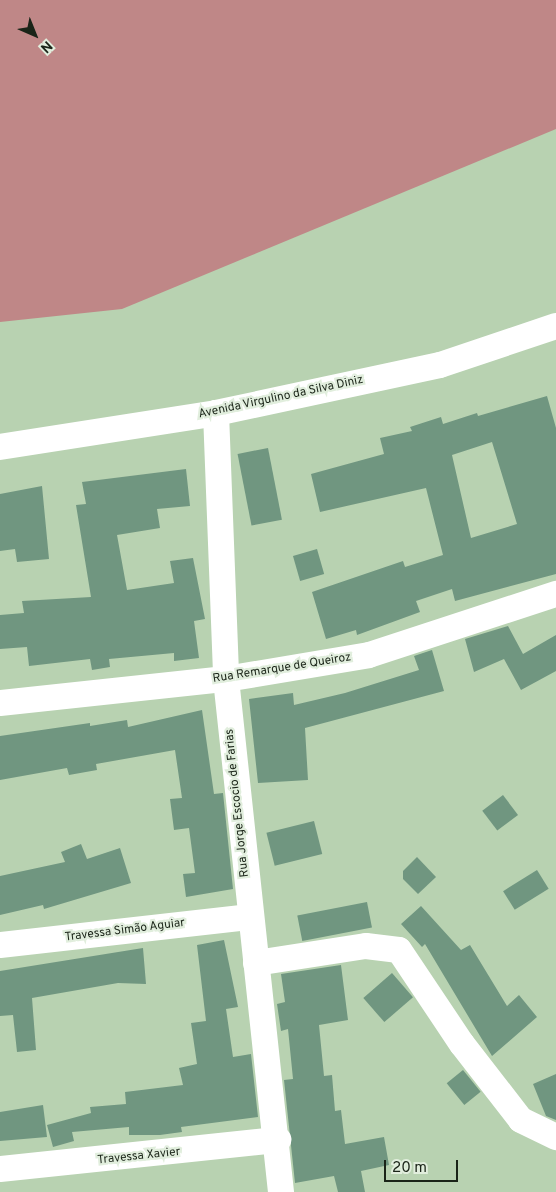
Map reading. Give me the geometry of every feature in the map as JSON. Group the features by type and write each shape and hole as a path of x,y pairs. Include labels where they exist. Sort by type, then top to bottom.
{"street":[{"name":"Avenida Virgulino da Silva Diniz","path":"0,447 216,413 440,365 556,326"},
{"name":"Rua Jorge Escocio de Farias","path":"216,413 226,679 250,917 278,1140 281,1192"},
{"name":"Rua Remarque de Queiroz","path":"0,703 226,679 369,655 556,594"},
{"name":"Travessa Simão Aguiar","path":"0,945 250,917"},
{"path":"256,963 366,946 399,950 462,1044 521,1120 556,1137"},
{"name":"Travessa Xavier","path":"0,1169 278,1140"}],"shaded area":[{"path":"0,0 556,0 556,129 122,309 0,322"}],"building":[{"path":"547,396 556,428 556,574 455,601 452,589 416,601 420,612 357,635 356,630 326,639 312,592 403,561 405,567 443,555 426,488 320,512 311,474 384,454 380,438 412,431 410,427 441,417 443,424 477,413 478,416","holes":["492,442 517,524 471,538 452,455"]},
{"path":"268,448 282,520 251,526 238,454"},
{"path":"186,469 190,506 157,509 160,528 117,535 127,590 174,583 170,561 193,558 205,619 194,621 199,658 174,661 174,653 109,659 110,667 92,670 90,659 29,666 27,647 0,649 0,615 24,613 22,601 91,597 76,505 86,504 82,482"},
{"path":"42,486 49,559 17,562 15,549 0,551 0,494"},
{"path":"317,549 324,574 300,581 293,556"},
{"path":"508,626 523,654 556,635 556,671 521,690 504,659 474,672 465,639"},
{"path":"432,650 444,691 305,728 308,780 258,783 249,699 293,693 294,705 345,693 419,670 414,656"},
{"path":"202,710 214,794 223,793 233,889 186,897 183,874 195,873 189,828 174,830 170,799 182,798 175,750 96,764 97,770 69,775 67,768 0,780 0,736 90,723 90,726 127,720 128,727"},
{"path":"503,795 518,815 497,831 482,811"},
{"path":"314,821 322,854 275,866 266,833"},
{"path":"81,844 87,859 120,848 131,883 44,909 43,905 0,915 0,876 65,862 61,852"},
{"path":"417,857 436,877 418,894 403,879 403,871"},
{"path":"537,870 549,889 515,910 503,891"},
{"path":"367,902 372,928 302,941 297,916"},
{"path":"421,906 461,950 470,945 507,1006 519,995 537,1017 492,1056 425,944 422,947 401,924"},
{"path":"224,940 238,1007 226,1009 233,1057 251,1054 258,1117 181,1127 182,1132 160,1135 129,1135 129,1127 72,1132 74,1141 53,1147 47,1125 91,1113 90,1107 126,1104 125,1092 183,1085 179,1068 197,1064 191,1023 206,1021 197,945"},
{"path":"143,948 146,984 118,983 32,998 36,1050 17,1052 13,1015 0,1016 0,971"},
{"path":"341,965 348,1020 319,1025 324,1076 332,1075 335,1111 341,1110 345,1144 384,1137 389,1165 361,1171 365,1192 338,1192 334,1176 295,1183 284,1080 293,1079 288,1029 281,1031 277,1004 285,1002 281,974"},
{"path":"392,973 413,997 384,1022 363,998"},
{"path":"463,1070 481,1092 464,1105 447,1083"},
{"path":"556,1074 556,1120 546,1116 533,1084"},
{"path":"43,1105 47,1137 0,1141 0,1112"}]}
